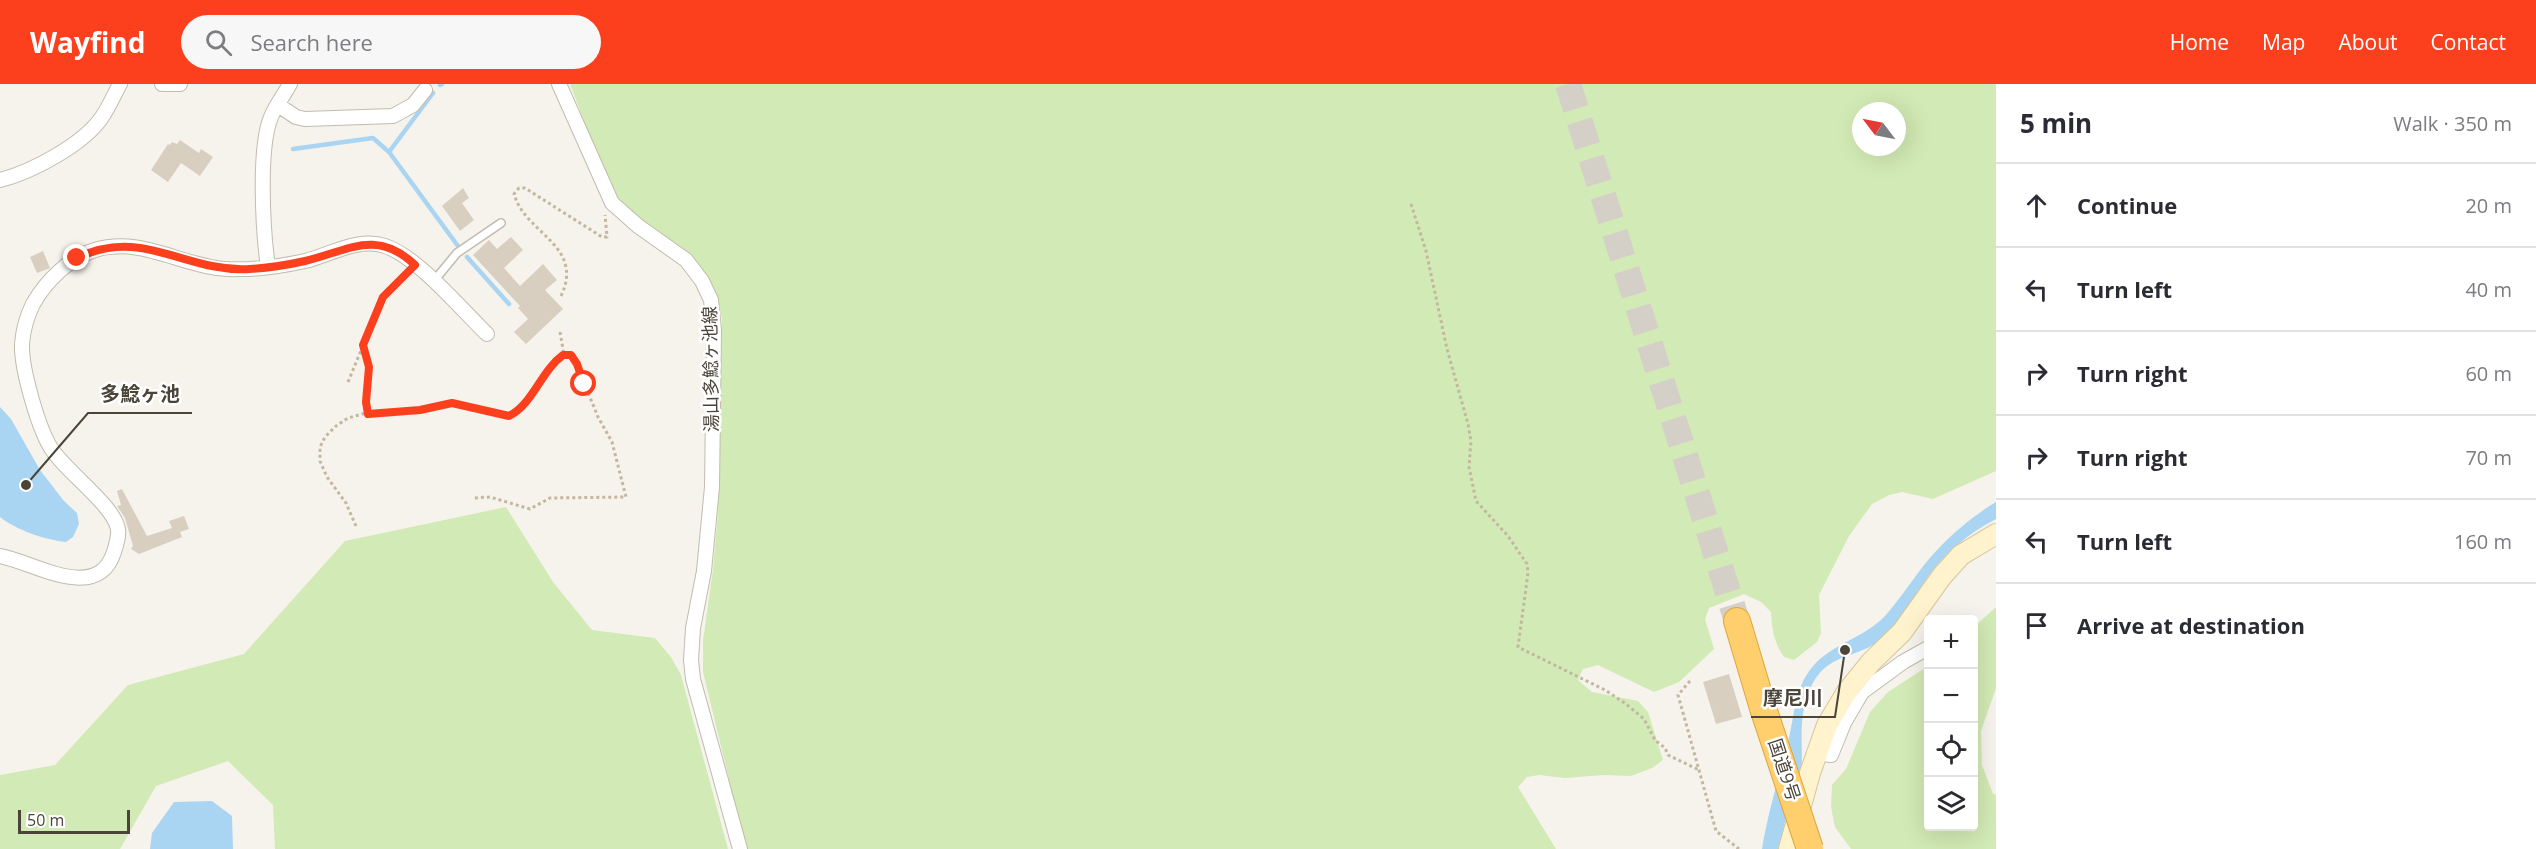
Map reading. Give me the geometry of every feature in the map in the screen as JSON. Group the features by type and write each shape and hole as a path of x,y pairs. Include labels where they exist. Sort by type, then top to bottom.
{"highway":[{"name":"国道9号","path":"1737,621 1809,849"}],"main road":[{"path":"1789,849 1817,753 1831,717 1846,693 1871,662 1902,632 1942,576 1961,555 1996,534"}],"street":[{"path":"0,180 44,161 85,135 102,117 120,84"},
{"path":"162,84 180,84"},
{"path":"268,267 264,234 265,150 270,118 290,84"},
{"name":"湯山多鯰ヶ池線","path":"559,84 612,202 638,226 686,260 702,281 711,300 714,330 712,487 704,571 697,600 691,660 693,679 740,849"},
{"path":"278,105 296,117 305,119 393,116 413,105 425,90"},
{"path":"0,556 81,579 95,576 107,566 114,552 118,529 109,512 51,449 37,415 22,346 25,325 33,304 62,269 94,250 126,245 151,249 214,268 236,269 305,261 354,245 369,243 384,245 415,265 487,334"},
{"path":"1817,753 1831,755 1844,723 1862,692 1903,662 1924,651"}],"lane":[{"path":"433,282 457,253 501,223"}],"path":[{"path":"561,296 568,277 559,249 521,210 514,194 519,188 525,188 568,217 602,237 606,237 607,193"},
{"path":"1411,204 1426,251 1446,349 1472,441 1468,467 1476,501 1508,536 1527,564 1528,573 1518,647 1605,690 1626,704 1644,719 1654,740 1665,748 1668,755 1699,770"},
{"path":"348,382 383,297 415,265"},
{"path":"560,332 564,355"},
{"path":"363,345 369,367 366,402 368,414"},
{"path":"356,526 346,503 327,477 320,461 320,447 325,437 336,426 348,418 368,414 420,410 452,403 509,416 518,411 557,360 564,355 571,355 577,364 598,417 612,442 627,497 550,498 530,509 490,497 473,498"},
{"path":"1690,681 1678,695 1716,831 1739,849"}],"green space":[{"path":"570,84 1996,84 1996,471 1933,499 1902,492 1889,495 1872,504 1849,536 1819,595 1821,633 1817,642 1794,660 1784,657 1778,646 1771,612 1761,602 1744,594 1709,608 1705,619 1714,649 1679,682 1654,692 1598,665 1583,669 1578,680 1592,692 1638,701 1648,712 1663,760 1652,768 1631,776 1604,775 1565,778 1539,775 1527,777 1518,787 1556,849 746,849 703,672 703,641 718,513 722,319 715,294 705,275 678,248 630,211 615,194"},
{"path":"506,507 553,582 592,630 655,638 671,657 681,675 728,849 275,849 273,805 228,761 156,786 120,849 0,849 0,775 55,765 128,685 244,654 345,541"},
{"path":"1996,607 1996,688 1981,731 1982,765 1993,794 1996,795 1996,849 1851,849 1835,827 1831,807 1832,785 1846,769 1870,712 1888,692 1924,669 1924,831 1978,831 1978,623"}],"water":[{"path":"0,407 11,419 40,470 64,501 77,513 79,524 73,537 66,542 32,534 0,517"},
{"path":"1996,502 1996,519 1967,537 1941,560 1902,616 1884,637 1874,645 1833,662 1816,679 1809,692 1804,710 1801,771 1786,817 1780,849 1762,849 1796,702 1807,674 1822,657 1877,624 1945,542 1973,517"},
{"path":"212,801 232,816 233,849 150,849 152,833 174,802"}],"building":[{"path":"180,140 199,153 201,149 213,157 200,176 181,163 168,182 151,170 168,144 172,142 177,144"},
{"path":"463,188 469,198 462,203 474,220 460,231 442,206"},
{"path":"511,237 523,250 504,268 520,286 543,264 557,280 545,290 563,309 526,344 514,332 528,319 518,308 520,306 473,255 489,240 497,249"},
{"path":"43,251 50,268 37,273 30,257"},
{"path":"122,489 147,536 172,528 169,521 184,516 189,529 180,532 182,537 139,554 131,549 133,546 125,518 117,506 121,505 117,491"},
{"path":"1729,674 1742,717 1716,724 1703,682"}],"waterway":[{"path":"389,152 433,93"},
{"path":"293,149 373,138 389,152 458,246"},
{"path":"467,257 509,304"}],"tunnel":[{"path":"1568,84 1737,621"}],"place":[{"name":"多鯰ヶ池","path":"26,485"},
{"name":"摩尼川","path":"1845,650"}],"route":[{"path":"77,258 94,250 126,245 151,249 214,268 252,269 305,261 354,245 369,243 384,245 415,265 383,297 363,345 369,367 366,402 368,414 420,410 452,403 509,416 518,411 542,377 563,355 571,355 584,384"}]}
